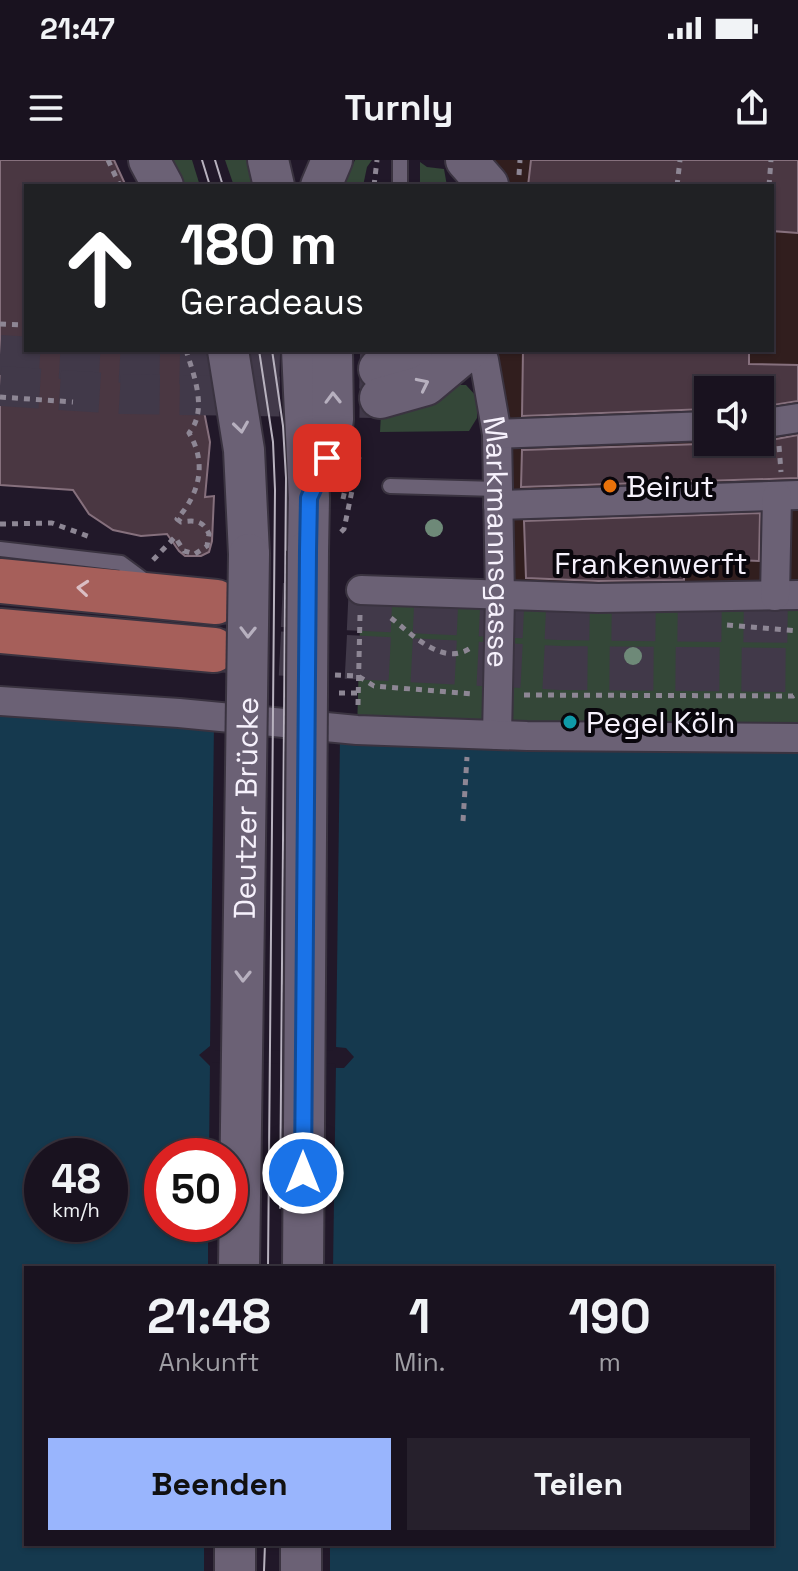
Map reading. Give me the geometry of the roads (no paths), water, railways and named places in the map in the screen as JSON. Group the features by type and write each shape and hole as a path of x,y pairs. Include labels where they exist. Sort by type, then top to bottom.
{"main road":[{"path":"149,160 162,184"},
{"path":"268,160 274,184"},
{"path":"322,184 332,160"},
{"name":"Deutzer Brücke","path":"228,352 244,450 249,554 239,1266"},
{"name":"Deutzer Brücke","path":"302,352 309,498 303,1266"},
{"path":"309,498 327,458 331,432 332,352"},
{"name":"Markmannsgasse","path":"380,384 426,385 460,352"},
{"path":"0,581 216,602"},
{"path":"0,631 214,650"},
{"path":"235,1546 235,1571"},
{"path":"301,1546 301,1571"}],"street":[{"name":"Markmannsgasse","path":"460,352 484,360 497,434 500,597 497,735"},
{"path":"774,422 798,418"},
{"path":"497,434 694,427"},
{"path":"497,497 785,488 787,595"},
{"name":"Frankenwerft","path":"370,591 598,598 787,595"},
{"path":"0,701 179,713 357,730 497,735 798,738"}],"lane":[{"path":"400,160 400,184"},
{"path":"390,486 497,497"},
{"path":"0,549 121,563 167,596"}],"water":[{"path":"0,713 467,744 798,752 798,1571 0,1571","holes":["210,1046 346,1048 354,1057 344,1068 210,1066 199,1055"]}],"tunnel":[{"path":"0,355 127,363 379,369"},
{"path":"0,386 122,394 380,398"},
{"path":"216,602 559,618 798,621"},
{"path":"214,650 560,668 798,670"}],"tram line":[{"path":"202,160 209,184"},
{"path":"215,160 222,184"},
{"path":"259,352 273,442 275,490 268,1266"},
{"path":"272,352 283,426 286,478 280,1208"},
{"path":"264,1571 265,1546"}],"place":[{"name":"Beirut","path":"610,486"},
{"name":"Pegel Köln","path":"570,722"}]}
